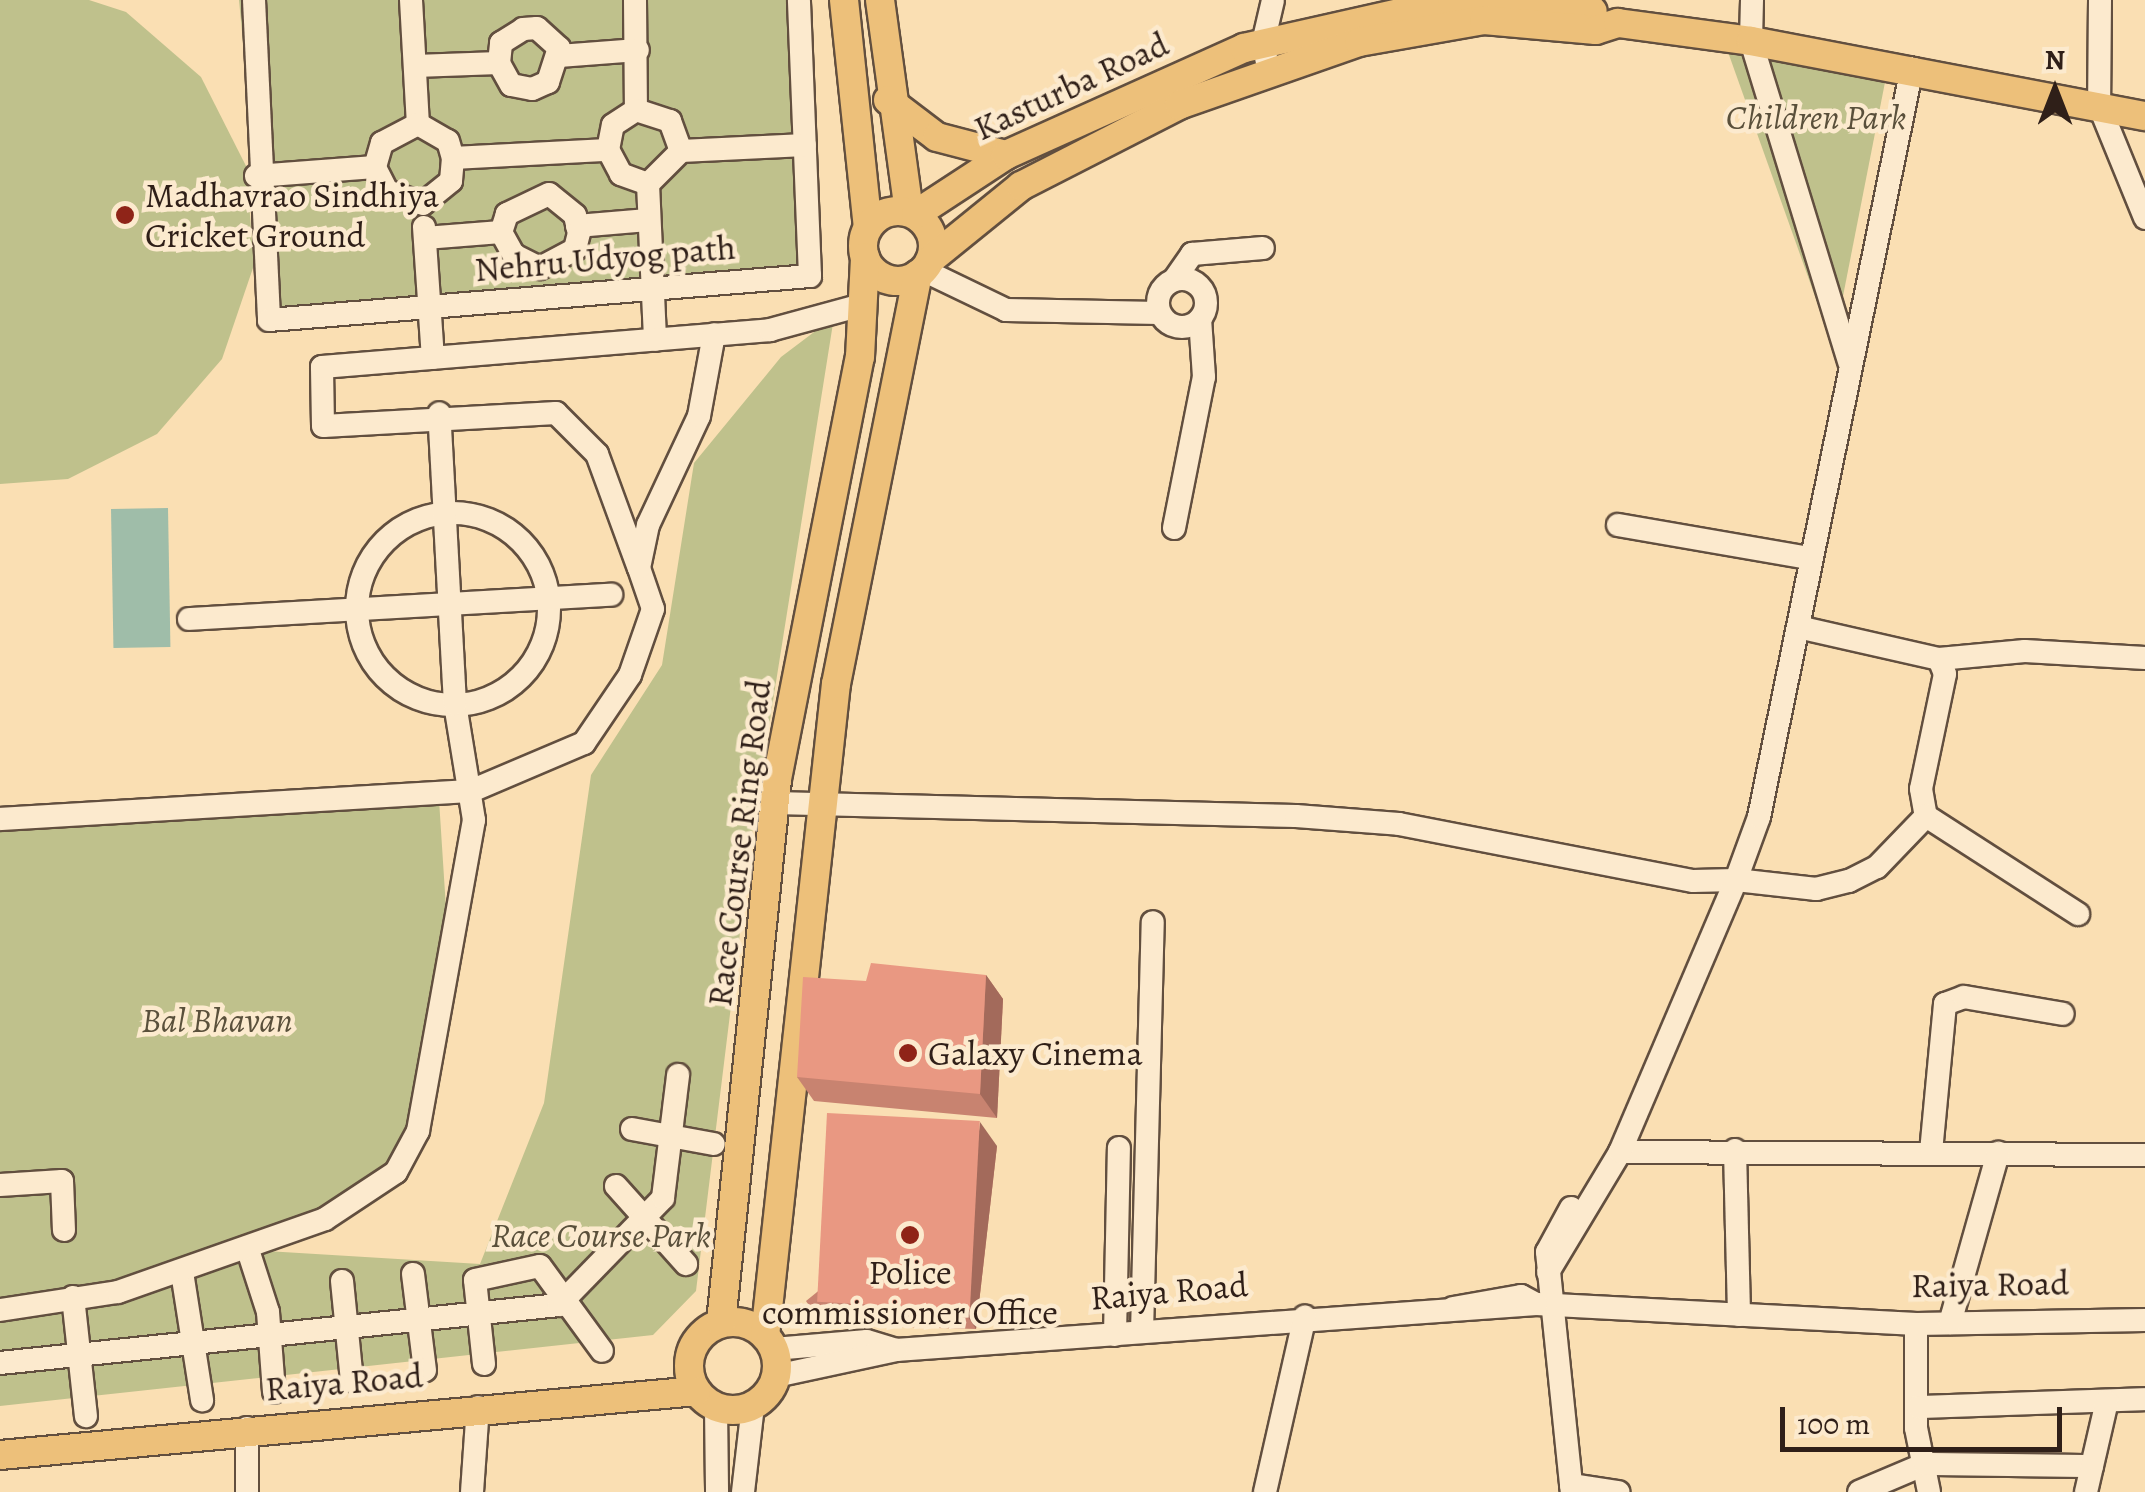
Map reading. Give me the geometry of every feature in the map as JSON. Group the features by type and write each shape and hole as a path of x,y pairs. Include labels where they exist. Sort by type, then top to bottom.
{"main road":[{"path":"844,0 868,227 864,257 884,278 924,268 1022,186 1266,55 1442,25 1618,23 1912,68 2145,116"},
{"path":"753,1405 772,1354 820,802 930,231 913,213 887,99 880,0"},
{"name":"Kasturba Road","path":"913,213 1006,155 1404,3 1530,3 1618,23"},
{"path":"887,99 937,137 1006,155"},
{"path":"868,227 882,214 913,213"},
{"name":"Race Course Ring Road","path":"721,1323 775,804 860,357 864,257"},
{"path":"706,1399 692,1347 721,1323 772,1354"},
{"name":"Raiya Road","path":"0,1455 478,1408 706,1399 753,1405"}],"street":[{"name":"Nehru Udyog path","path":"254,0 256,176 270,320 810,276 799,0"},
{"path":"411,0 418,124"},
{"path":"635,0 636,110"},
{"path":"1266,55 1273,0"},
{"path":"1752,0 1751,42 1851,366"},
{"path":"2100,0 2099,105 2145,218"},
{"path":"522,29 550,36 559,56 548,82 532,89 512,85 499,63 501,43 522,29"},
{"path":"559,56 638,50"},
{"path":"415,66 499,63"},
{"path":"1618,1492 1571,1488 1544,1305 1548,1272 1585,1202 1620,1152 1750,855 1912,68"},
{"path":"636,110 613,125 608,150 620,174 648,184"},
{"path":"636,110 670,121 681,151"},
{"path":"418,124 448,141 453,158 452,181 423,204"},
{"path":"418,124 382,143 375,167 387,190 423,204"},
{"path":"656,340 648,184 681,151 805,144"},
{"path":"453,158 608,150"},
{"path":"256,176 375,167"},
{"path":"549,194 577,226 575,250 540,268 514,255 501,232 507,214 549,194"},
{"path":"423,204 433,358"},
{"path":"577,226 648,220"},
{"path":"425,238 501,232"},
{"path":"1159,313 1158,297 1192,254 1263,248"},
{"path":"924,268 1006,310 1159,313 1178,327 1200,319"},
{"path":"1174,280 1202,290 1204,377 1174,528"},
{"path":"0,820 471,791 584,742 630,675 654,609 622,505 577,430 556,413 439,413 322,426 322,367 714,334 862,305"},
{"path":"639,568 648,524 699,416 714,334"},
{"path":"0,1310 182,1272 248,1250 366,1198 396,1172 418,1131 474,820 456,704 439,413"},
{"path":"350,610 390,541 445,514 513,528 552,598"},
{"path":"1618,525 1810,558"},
{"path":"189,619 610,595"},
{"path":"350,610 380,678 402,694 456,704 517,680 552,598"},
{"path":"1798,627 1940,659 2025,651 2145,658"},
{"path":"1940,659 1945,674 1921,789 1926,816 2078,914"},
{"path":"775,804 820,802 1364,822 1693,881 1736,880 1816,889 1849,881 1877,867 1926,816"},
{"path":"1142,1332 1154,922"},
{"path":"1931,1152 1945,1004 1964,997 2063,1014"},
{"path":"0,1363 82,1357 268,1333 480,1316 565,1298 663,1198 678,1075"},
{"path":"632,1129 714,1144"},
{"path":"1115,1335 1119,1148"},
{"path":"1735,1150 1739,1315"},
{"path":"1620,1152 2145,1155"},
{"path":"1950,1323 1998,1153"},
{"path":"0,1186 62,1181 64,1230"},
{"path":"616,1186 686,1264"},
{"path":"248,1250 268,1333 274,1392"},
{"path":"484,1364 475,1280 540,1266 602,1351"},
{"path":"182,1272 197,1343 202,1400"},
{"path":"413,1274 424,1370"},
{"path":"342,1281 352,1382"},
{"name":"Raiya Road","path":"772,1354 867,1341 896,1350 1115,1335 1305,1316 1454,1308 1521,1296 1544,1305 1916,1324 2145,1320"},
{"path":"73,1297 86,1416"},
{"path":"1265,1492 1305,1316"},
{"path":"1916,1324 1918,1407 1929,1492"},
{"path":"706,1399 716,1492"},
{"path":"1918,1407 2145,1399"},
{"path":"2086,1492 2107,1400"},
{"path":"744,1492 753,1405"},
{"path":"472,1492 478,1408"},
{"path":"247,1428 247,1492"},
{"path":"1859,1492 1925,1464 2092,1466"}],"green space":[{"name":"Madhavrao Sindhiya Cricket Ground","path":"0,0 89,0 126,12 201,77 246,166 254,265 222,359 157,434 68,479 0,484"},
{"path":"239,0 799,0 810,276 269,320"},
{"name":"Children Park","path":"1723,38 1888,67 1833,347"},
{"path":"834,317 753,827 696,1291 653,1335 0,1406 0,817 438,784 449,955 427,1084 396,1172 248,1250 480,1264 544,1103 591,775 662,665 694,463 781,357"}],"shaded area":[{"path":"168,508 170,647 113,648 111,509"}],"building":[{"name":"Galaxy Cinema","path":"871,963 986,975 980,1094 797,1077 803,977 866,981"},
{"name":"Police commissioner Office","path":"827,1113 980,1121 970,1310 817,1302"}],"place":[{"name":"Madhavrao Sindhiya Cricket Ground","path":"125,215"},
{"name":"Galaxy Cinema","path":"908,1053"},
{"name":"Police commissioner Office","path":"910,1235"}],"park label":[{"name":"Bal Bhavan","path":"217,1020"},
{"name":"Race Course Park","path":"601,1235"}]}
